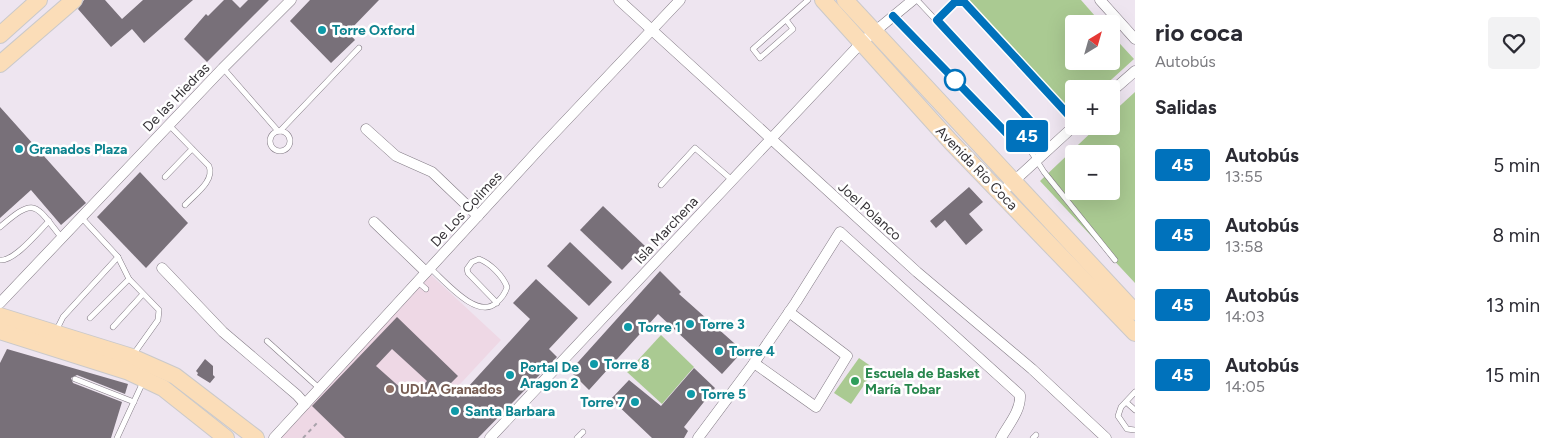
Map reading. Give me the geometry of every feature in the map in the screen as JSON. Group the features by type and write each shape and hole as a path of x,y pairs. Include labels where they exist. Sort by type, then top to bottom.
{"main road":[{"path":"0,64 74,0"},
{"name":"Avenida Río Coca","path":"823,0 868,37 1015,181 1135,312"},
{"name":"Avenida Río Coca","path":"845,0 868,37 951,142 1135,333"},
{"path":"0,35 44,6"},
{"path":"0,316 132,357 175,376 256,438"},
{"path":"0,331 144,379 163,388 226,438"}],"street":[{"name":"De las Hiedras","path":"0,303 223,68 292,0"},
{"name":"Joel Polanco","path":"619,0 916,272 1032,369 1106,438"},
{"name":"De Los Colimes","path":"274,438 417,281 680,0"},
{"name":"Isla Marchena","path":"490,438 868,37 913,0"},
{"path":"1100,0 1135,39"},
{"path":"1120,84 1135,71"},
{"path":"366,129 396,156 432,172 478,216"},
{"path":"1002,193 1065,134"},
{"path":"374,222 428,270"},
{"path":"698,438 754,363 840,232 1020,395 1018,407 1001,438"},
{"path":"162,268 223,332 305,404"},
{"path":"754,363 816,407 847,356 789,312"}],"lane":[{"path":"0,41 46,0"},
{"path":"787,20 793,29 760,58 753,49 808,0"},
{"path":"893,16 1017,144 1036,127 917,0"},
{"path":"937,20 955,2 963,1 1065,111"},
{"path":"0,56 44,6"},
{"path":"223,68 279,131 359,48"},
{"path":"169,125 209,166 212,172 210,179 185,205"},
{"path":"1023,139 1036,161 1115,260"},
{"path":"661,185 695,148 732,180"},
{"path":"165,177 192,149"},
{"path":"0,227 26,207 40,210 61,237"},
{"path":"81,216 118,257 130,279 159,310 160,314 132,357"},
{"path":"0,260 4,261 15,254 49,221"},
{"path":"55,333 63,317 118,257"},
{"path":"428,270 477,307 489,308 497,303 506,292 506,284 483,260 475,259 469,265 468,273 497,303"},
{"path":"90,318 130,279"},
{"path":"417,281 426,289"},
{"path":"113,327 143,294"},
{"path":"267,341 319,388"},
{"path":"75,379 134,402"},
{"path":"117,438 144,379"},
{"path":"1135,392 1119,411 1118,419 1127,429 1135,430"},
{"path":"1126,402 1135,410"},
{"path":"577,438 583,432"}],"path":[{"path":"303,438 317,423"}],"shaded area":[{"name":"UDLA Granados","path":"431,275 501,340 410,438 279,438"}],"green space":[{"path":"969,0 1081,0 1094,15 1065,15 1065,70 1120,70 1120,44 1134,59 1111,80 1065,80 1065,105"},
{"path":"1135,92 1135,283 1040,181 1065,157 1065,200 1120,200 1120,145 1078,145 1089,135 1120,135 1120,106"},
{"path":"661,335 694,367 662,404 627,372"},
{"name":"Escuela de Basket María Tobar","path":"859,358 875,369 851,404 834,393"}],"building":[{"path":"84,0 105,0 122,19 143,0 193,0 144,43 132,29 111,47 78,9"},
{"path":"224,0 232,0 240,8 248,0 269,0 207,62 184,39 206,14 208,16"},
{"name":"Torre Oxford","path":"310,0 379,0 348,32 355,40 331,63 290,21"},
{"name":"Granados Plaza","path":"0,107 86,203 61,225 31,190 0,218"},
{"path":"140,172 188,223 146,268 97,217"},
{"path":"969,187 983,202 969,214 983,230 966,245 945,220 936,228 930,221"},
{"path":"603,206 645,246 622,270 580,230"},
{"path":"570,242 612,282 589,306 547,266"},
{"path":"660,271 681,292 679,294 743,351 722,374 658,314 589,390 570,371"},
{"path":"536,279 578,318 549,349 557,357 478,438 345,438 312,406 397,317 458,376 447,387 458,398 530,319 513,303","holes":["392,349 427,381 412,398 376,366"]},
{"path":"7,349 128,384 125,394 77,375 71,378 73,383 122,402 111,438 0,438 0,363"},
{"path":"205,359 213,366 213,375 215,377 210,383 197,375 196,371"},
{"path":"694,368 715,388 684,427 688,431 684,438 652,438 611,399 629,380 661,406"}],"bus line":[{"name":"45","path":"893,16 1017,144 1036,127 937,20 955,2 964,2 1065,111"}],"place":[{"name":"Torre Oxford","path":"322,30"},
{"name":"Granados Plaza","path":"19,149"},
{"name":"Torre 3","path":"690,324"},
{"name":"Torre 1","path":"628,327"},
{"name":"Torre 4","path":"719,351"},
{"name":"Torre 8","path":"594,364"},
{"name":"Portal De Aragon 2","path":"510,375"},
{"name":"Escuela de Basket María Tobar","path":"855,381"},
{"name":"UDLA Granados","path":"390,389"},
{"name":"Torre 5","path":"691,394"},
{"name":"Torre 7","path":"635,402"},
{"name":"Santa Barbara","path":"455,411"}]}
